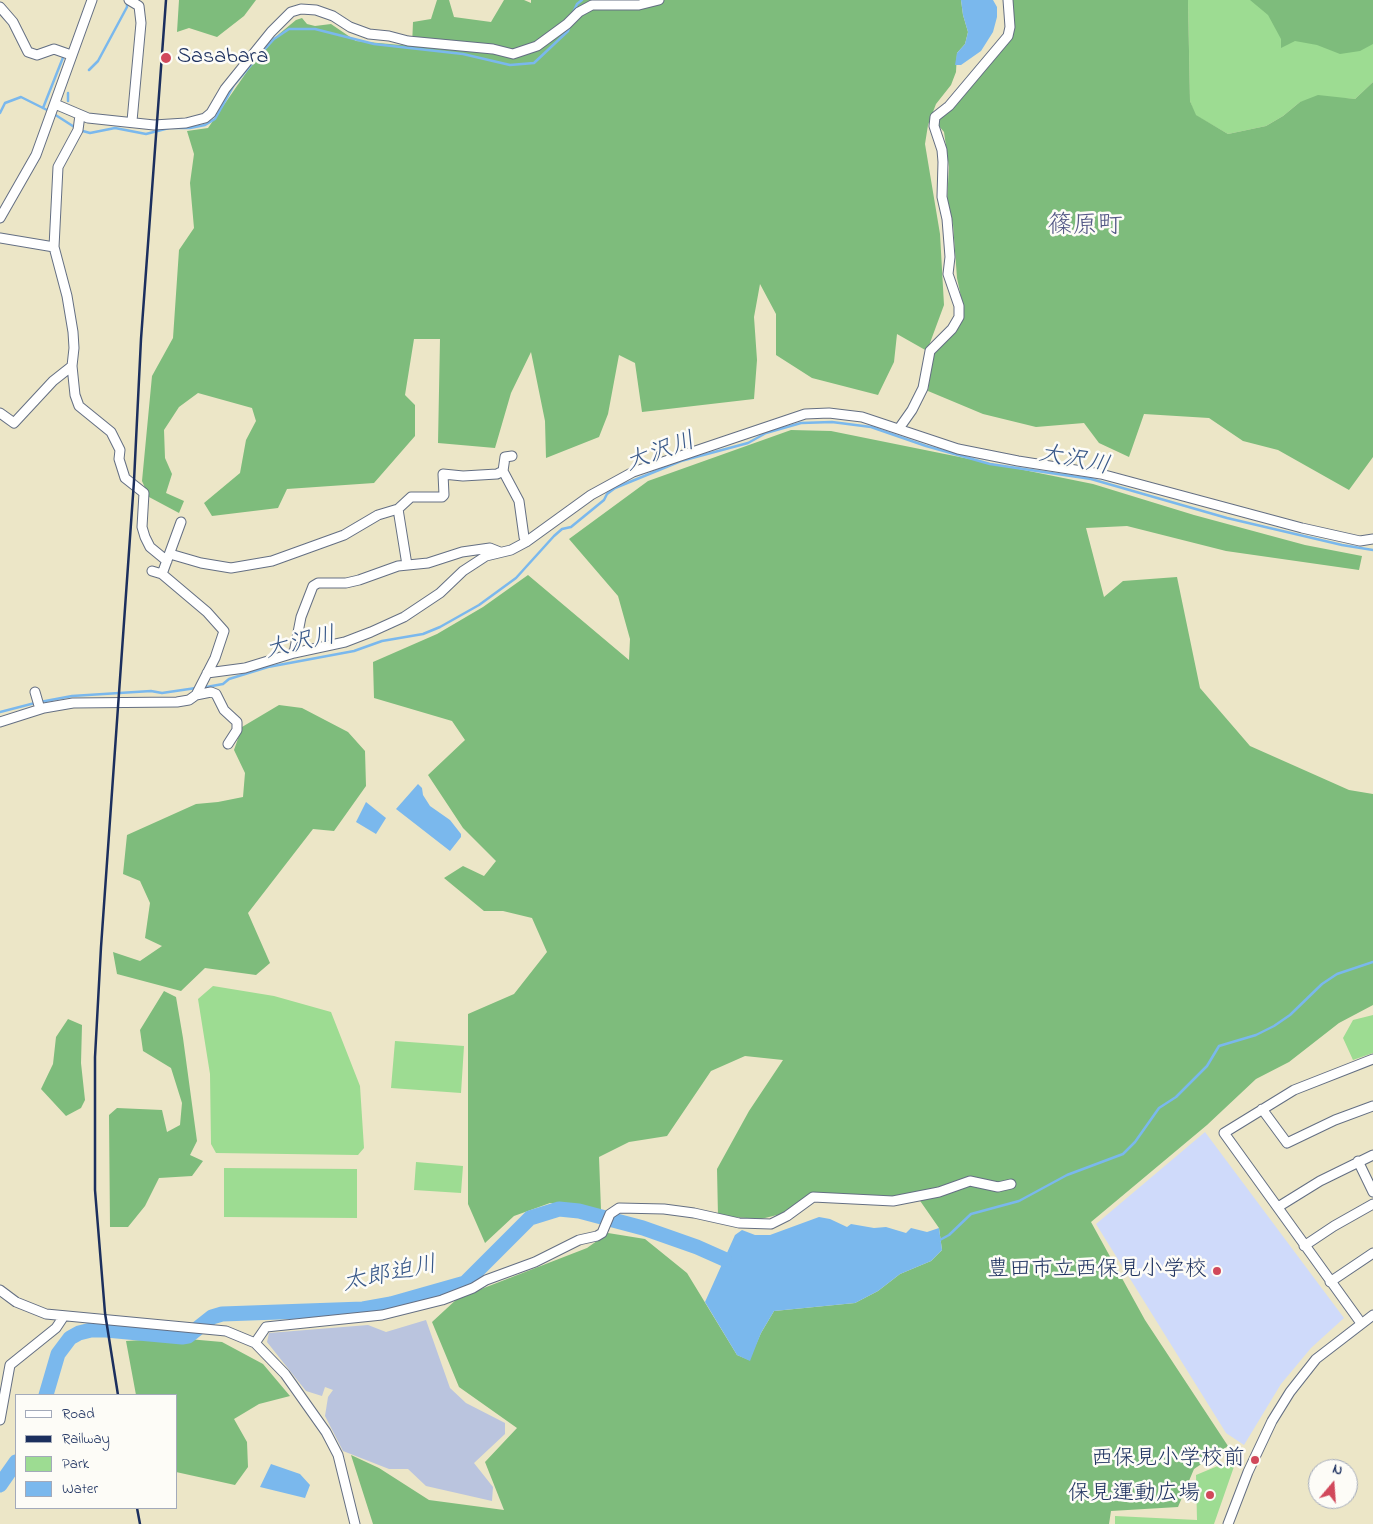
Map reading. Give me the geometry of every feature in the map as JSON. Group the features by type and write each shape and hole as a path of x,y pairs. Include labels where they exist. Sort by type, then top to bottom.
{"street":[{"path":"0,218 36,155 92,0"},
{"path":"130,0 139,6 141,23 132,121"},
{"path":"55,104 88,118 165,125 205,118 211,113 225,90 267,38 291,12 300,9 316,10 333,16 369,34 389,36 408,41 493,49 514,54 537,46 567,24 579,12 592,5 639,5 659,0"},
{"path":"900,427 912,410 923,388 930,351 952,329 959,317 959,306 948,274 949,242 942,196 944,162 934,126 935,117 950,106 1008,36 1008,0"},
{"path":"0,7 13,22 22,44 28,52 37,55 54,49 71,56"},
{"path":"80,115 78,130 58,167 54,247 67,296 73,332 72,366 75,395 79,406 111,432 120,450 119,459 125,478 144,493 142,527 150,547 168,558 231,568 272,560 344,535 378,515 398,510 411,497 442,498 444,495 443,474 463,476 503,472"},
{"path":"0,238 54,247"},
{"path":"0,413 14,423 72,366"},
{"path":"205,677 245,668 294,653 345,642 404,617 440,593 463,571 486,556 511,550 526,542 591,495 633,472 791,417 806,414 838,414 862,417 900,427 958,449 1018,462 1101,474 1302,528 1360,541 1373,539"},
{"path":"512,456 504,460 503,472 519,501 526,542"},
{"path":"398,510 407,565"},
{"path":"162,574 181,522"},
{"path":"294,653 301,617 313,586 318,583 346,583 382,571 407,565 428,563 462,552 490,548 498,553 511,550"},
{"path":"0,722 39,708 94,701 177,702 189,700 196,695 215,658 224,631 207,612 162,574 152,571"},
{"path":"36,692 39,708"},
{"path":"196,695 213,693 224,710 237,722 237,730 228,744"},
{"path":"1361,1323 1224,1133 1294,1090 1373,1059"},
{"path":"1262,1109 1287,1143 1335,1120 1373,1106"},
{"path":"1278,1207 1320,1180 1373,1155"},
{"path":"1358,1161 1373,1192"},
{"path":"255,1343 266,1327 382,1315 442,1300 473,1288 486,1280 535,1262 579,1240 602,1233 610,1214 619,1208 636,1207 694,1212 738,1223 771,1224 788,1216 813,1197 892,1201 940,1192 970,1182 998,1187 1011,1184"},
{"path":"1304,1246 1373,1204"},
{"path":"1330,1282 1373,1253"},
{"path":"0,1290 30,1309 64,1316 226,1331 255,1343 285,1374 326,1432 338,1455 355,1524"},
{"path":"1228,1524 1248,1472 1272,1422 1290,1392 1316,1359 1373,1315"},
{"path":"0,1420 10,1365 56,1328 64,1316"}],"shaded area":[{"name":"豊田市立西保見小学校","path":"1205,1132 1344,1318 1311,1348 1281,1384 1244,1445 1226,1433 1096,1224"},
{"path":"426,1320 450,1388 466,1403 505,1423 505,1434 474,1463 493,1487 492,1501 426,1486 408,1469 389,1469 343,1451 325,1416 328,1397 333,1390 325,1387 322,1396 306,1391 267,1342 269,1333 368,1325 386,1332"}],"green space":[{"path":"179,0 256,0 244,16 217,37 189,28 177,32"},
{"path":"437,0 449,0 454,17 491,22 504,0 524,0 531,3 531,0 961,0 968,32 965,44 957,53 956,72 951,85 936,104 928,125 925,144 940,234 944,305 927,351 897,334 894,362 878,395 812,378 776,355 776,314 760,284 754,317 757,360 754,399 642,412 635,363 619,355 608,414 599,437 546,458 545,421 531,352 511,393 495,448 438,443 440,339 414,339 405,395 415,405 415,436 374,483 287,489 278,508 212,516 204,503 240,473 246,440 256,421 252,408 198,393 179,407 164,430 165,458 172,474 166,493 184,501 179,513 149,497 142,481 152,376 173,338 179,250 194,228 190,183 194,154 187,131 208,128 248,70 279,34 296,20 302,18 307,24 315,26 331,24 356,41 412,46 413,22 431,19"},
{"path":"1011,0 1188,0 1190,101 1196,115 1228,134 1266,126 1283,116 1300,102 1318,95 1355,99 1373,82 1373,457 1349,490 1278,450 1243,441 1209,418 1144,414 1129,457 1099,443 1084,423 1036,427 983,414 928,391 933,351 961,322 964,311 957,278 953,224 947,201 949,167 944,132 938,125 941,116 1011,36"},
{"path":"1188,0 1373,0 1373,82 1355,99 1341,98 1300,102 1283,116 1266,126 1228,134 1195,115 1190,101"},
{"path":"1250,0 1373,0 1373,44 1360,51 1340,54 1317,45 1295,41 1281,48 1281,39 1268,15"},
{"path":"791,430 831,431 1093,484 1194,515 1305,545 1362,556 1359,570 1226,551 1127,526 1086,528 1104,597 1123,581 1177,577 1200,688 1250,746 1349,790 1373,794 1373,1005 1339,1023 1289,1062 1256,1079 1207,1125 1091,1222 1145,1320 1228,1446 1194,1469 1178,1507 1111,1511 1109,1524 373,1524 351,1455 379,1468 429,1500 504,1510 485,1462 517,1428 459,1387 432,1322 458,1298 587,1248 608,1233 645,1239 687,1273 737,1355 749,1360 761,1333 774,1311 855,1303 878,1291 900,1274 931,1261 942,1250 939,1228 916,1195 892,1201 812,1194 785,1213 761,1219 718,1216 717,1169 749,1111 783,1060 745,1056 711,1071 667,1136 629,1142 599,1157 601,1210 550,1203 514,1216 485,1243 468,1204 468,1014 514,994 547,952 532,918 503,911 484,911 444,878 463,866 484,876 496,861 463,828 428,775 465,740 452,721 374,698 373,662 437,634 483,607 528,575 629,660 630,639 618,596 569,539 648,481"},
{"path":"279,705 302,708 348,732 365,751 366,786 334,831 313,829 248,913 270,963 256,975 205,968 181,991 117,974 113,952 140,961 162,946 145,938 150,903 140,881 123,874 127,835 196,804 243,797 245,773 234,750 242,727"},
{"path":"213,986 274,996 331,1012 360,1086 364,1148 358,1155 216,1153 211,1144 210,1074 198,999"},
{"path":"164,991 176,997 183,1038 197,1141 190,1155 203,1161 192,1176 159,1178 145,1206 128,1227 110,1227 109,1115 117,1108 162,1110 167,1132 180,1125 182,1103 171,1068 143,1051 140,1030"},
{"path":"1373,1015 1373,1053 1353,1060 1343,1038 1353,1020"},
{"path":"68,1019 82,1025 81,1063 85,1100 81,1108 66,1116 41,1089 53,1064 56,1037"},
{"path":"395,1041 464,1046 461,1093 391,1088"},
{"path":"416,1162 463,1166 461,1193 414,1190"},
{"path":"224,1168 357,1169 357,1218 224,1217"},
{"path":"177,1338 222,1342 263,1364 290,1396 259,1404 234,1419 247,1442 248,1467 235,1485 178,1472 178,1394 136,1394 126,1341"},
{"name":"保見運動広場","path":"1237,1458 1214,1524 1115,1524 1115,1516 1197,1520 1196,1475"}],"water":[{"path":"961,0 993,0 997,7 997,17 993,32 981,51 961,65 955,65 957,53 965,44 968,32"},
{"path":"418,784 422,788 423,795 430,806 450,820 461,834 461,837 450,851 396,809"},
{"path":"366,802 386,818 376,834 356,822"},
{"path":"819,1217 830,1219 847,1227 851,1224 874,1228 886,1227 906,1233 911,1228 927,1232 939,1228 942,1250 931,1261 900,1274 878,1291 855,1303 774,1311 761,1333 750,1361 737,1355 705,1302 735,1235 742,1230 755,1235 770,1235"},
{"path":"271,1464 300,1474 310,1485 305,1498 260,1487"}],"waterway":[{"path":"572,15 577,4 582,0"},
{"path":"89,70 98,61 127,7 127,1"},
{"path":"54,114 79,130 90,133 115,128 146,134 169,128 190,128 205,125 215,119 234,85 263,51 274,39 289,29 315,29 374,44 463,54 510,65 534,63 568,31 570,25"},
{"path":"40,50 51,46"},
{"path":"43,108 64,55"},
{"path":"68,93 68,101"},
{"path":"0,113 5,103 21,97 49,111"},
{"name":"大沢川","path":"201,688 223,684 229,679 268,667 354,651 382,641 423,634 440,627 479,605 516,578 554,536 562,529 571,527 604,500 607,494 615,488 681,461 748,443 766,433 801,423 832,422 871,427 926,446 990,464 1091,479 1227,518 1342,545 1373,550"},
{"name":"大沢川","path":"40,702 72,696 151,691 162,693 196,688"},
{"name":"大沢川","path":"0,712 35,703"},
{"path":"938,1241 949,1235 971,1214 1019,1201 1067,1175 1123,1154 1135,1142 1159,1108 1176,1097 1207,1066 1219,1046 1256,1035 1274,1026 1290,1015 1322,984 1337,974 1373,962"},
{"name":"太郎迫川","path":"46,1394 58,1354 70,1338 79,1333 91,1330 106,1330 182,1337 188,1336 212,1317 222,1314 363,1309 391,1304 465,1283 530,1218 559,1209 579,1211 643,1228 697,1247 724,1259"},
{"name":"太郎迫川","path":"0,1485 15,1463"}],"railway":[{"path":"118,1394 105,1313 95,1190 95,1057 134,481 141,339 166,0"},
{"path":"137,1509 140,1524"}],"place":[{"name":"Sasabara","path":"166,58"},
{"name":"豊田市立西保見小学校","path":"1217,1271"},
{"name":"西保見小学校前","path":"1255,1460"},
{"name":"保見運動広場","path":"1210,1495"}],"district":[{"name":"篠原町","path":"1085,228"}]}
